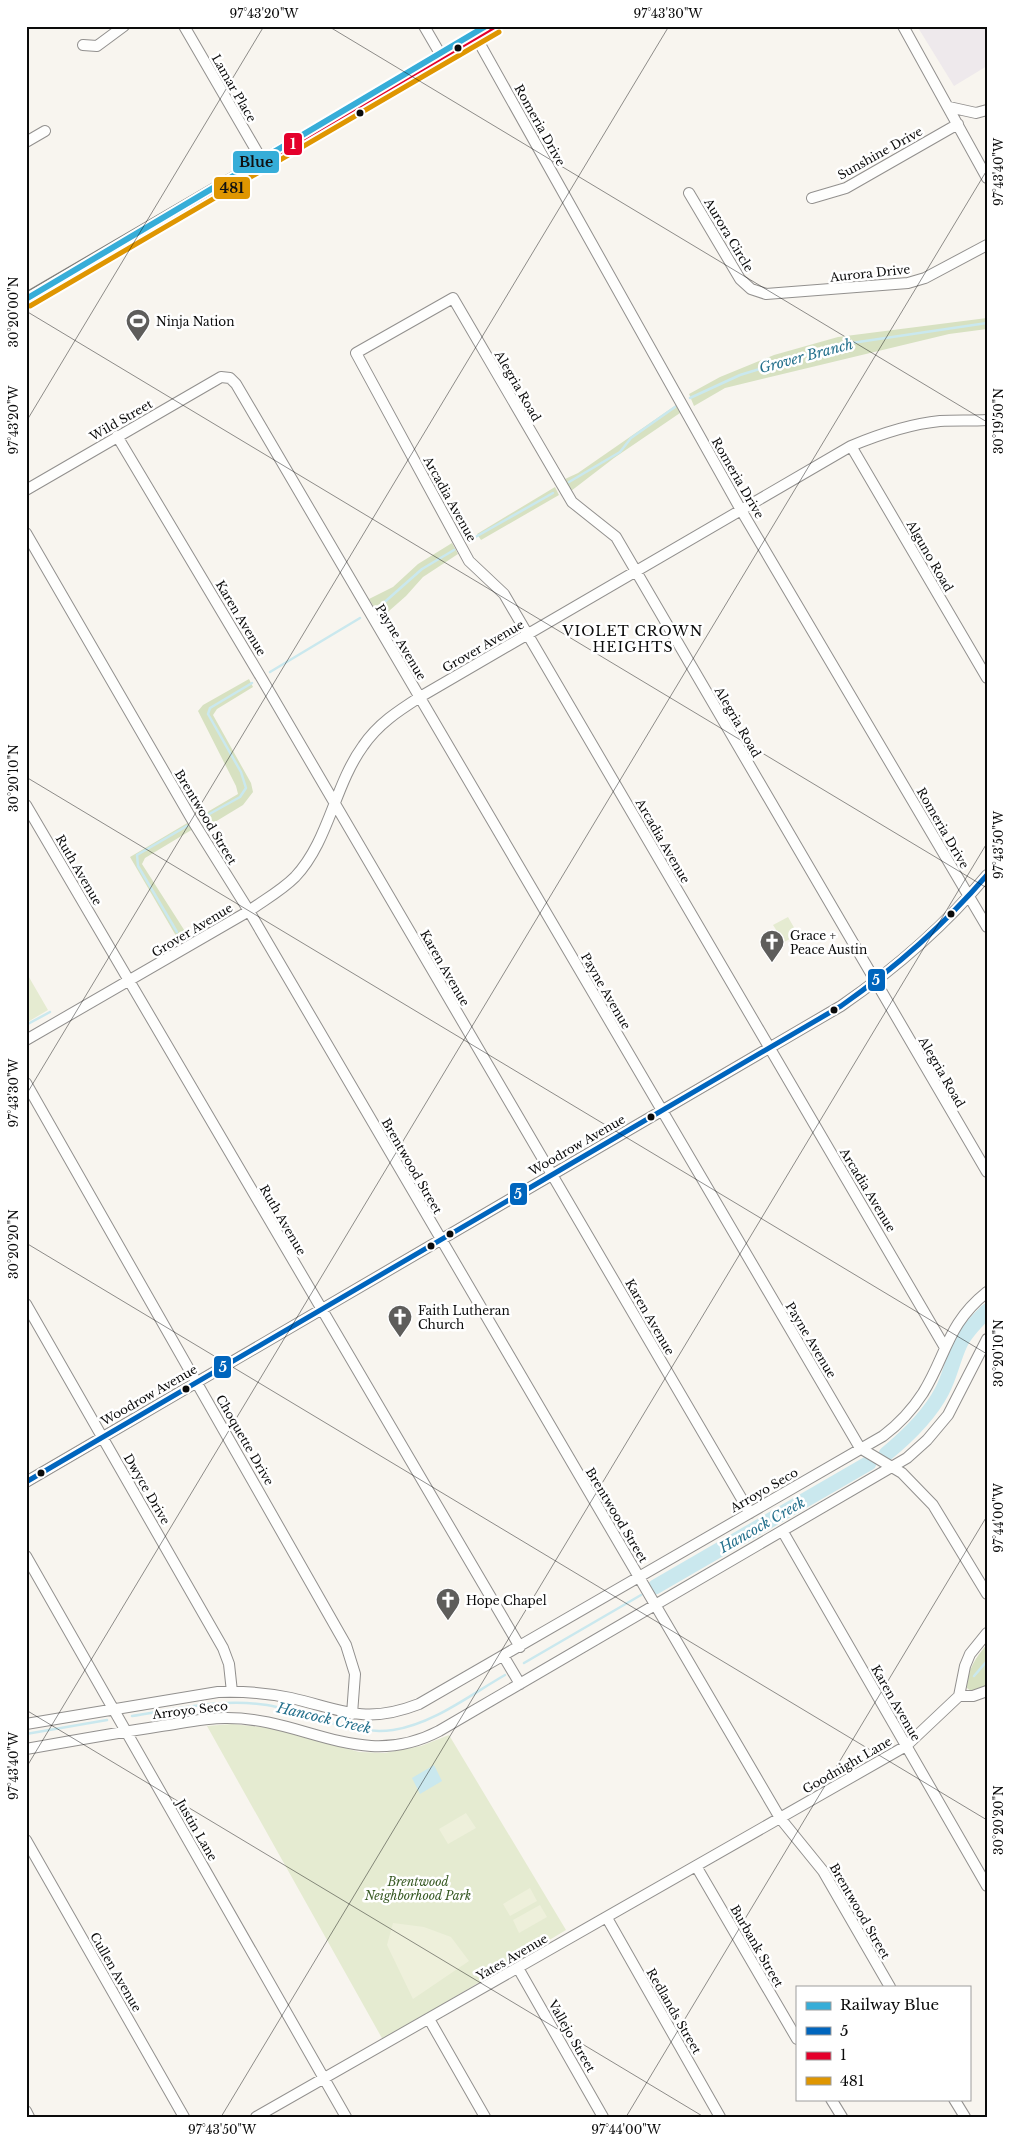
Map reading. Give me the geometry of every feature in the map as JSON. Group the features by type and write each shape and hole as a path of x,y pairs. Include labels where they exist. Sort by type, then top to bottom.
{"main road":[{"path":"26,300 495,26"}],"street":[{"path":"83,45 96,46 124,26"},
{"name":"Lamar Place","path":"184,26 263,162"},
{"path":"424,26 442,57"},
{"path":"903,26 987,178"},
{"name":"Romeria Drive","path":"476,37 741,510 987,927"},
{"path":"949,107 976,113 987,110"},
{"name":"Sunshine Drive","path":"812,198 846,188 958,124"},
{"path":"26,142 45,131"},
{"name":"Aurora Circle","path":"689,194 740,279 759,293 777,294"},
{"name":"Aurora Drive","path":"777,294 908,283 925,278 987,245"},
{"name":"Alegria Road","path":"356,353 453,298 572,502 616,537 987,1172"},
{"name":"Arcadia Avenue","path":"356,353 469,561 504,594 944,1346"},
{"name":"Wild Street","path":"26,490 221,377 230,378"},
{"name":"Payne Avenue","path":"230,378 236,384 860,1448 902,1473 936,1510 987,1594"},
{"name":"Grover Avenue","path":"26,1040 130,981 275,894 294,877 319,841 349,769 374,731 392,715 851,446 876,435 908,426 939,422 985,422"},
{"name":"Karen Avenue","path":"117,436 750,1513"},
{"name":"Alguno Road","path":"851,446 987,678"},
{"name":"Brentwood Street","path":"26,533 194,823 249,910 440,1240 780,1818 823,1871 889,1986"},
{"name":"Ruth Avenue","path":"26,805 520,1647"},
{"name":"Woodrow Avenue","path":"26,1482 841,1006 875,983 924,942 987,876"},
{"name":"Choquette Drive","path":"26,1083 346,1645 355,1674 352,1714"},
{"name":"Arroyo Seco","path":"26,1724 194,1695 232,1692 278,1695 352,1714 386,1714 417,1705 504,1657 892,1430 914,1406 927,1385 944,1346 964,1314 987,1292"},
{"name":"Dwyce Drive","path":"26,1304 223,1648 231,1672 232,1692"},
{"name":"Arroyo Seco","path":"26,1749 126,1731 209,1719 237,1718 273,1722 355,1745 392,1746 416,1741 436,1732 783,1532 891,1467 917,1449 938,1428 955,1403 987,1339"},
{"name":"Karen Avenue","path":"783,1532 987,1886"},
{"name":"Justin Lane","path":"26,1556 346,2117"},
{"path":"987,1633 970,1654 965,1666 959,1696 974,1696 987,1691"},
{"path":"504,1657 520,1684"},
{"name":"Goodnight Lane","path":"780,1818 906,1746 959,1696"},
{"name":"Yates Avenue","path":"256,2117 780,1818"},
{"name":"Cullen Avenue","path":"26,1840 184,2117"},
{"name":"Burbank Street","path":"696,1866 796,2037"},
{"name":"Redlands Street","path":"607,1918 720,2117"},
{"name":"Vallejo Street","path":"518,1968 603,2117"},
{"path":"429,2019 485,2117"},
{"path":"832,2100 842,2117"},
{"path":"955,2100 965,2117"},
{"path":"26,2112 29,2117"}],"shaded area":[{"path":"917,26 987,26 987,66 954,86"}],"green space":[{"path":"987,318 987,329 949,334 725,388 694,406 689,394 720,377 774,355 838,337"},
{"path":"676,405 680,413 614,458 571,491 565,479 578,473"},
{"path":"555,487 559,495 481,540 477,534"},
{"path":"452,543 458,554 423,577 406,596 381,618 369,599 393,587 418,564"},
{"path":"249,679 253,687 217,709 213,715 251,783 253,792 243,805 210,825 204,814 238,794 236,786 198,711 203,705"},
{"path":"189,822 193,829 145,858 142,864 188,936 179,941 130,857"},
{"path":"788,917 796,931 794,937 784,942 773,925"},
{"path":"26,972 48,1010 26,1023"},
{"path":"987,1644 987,1686 977,1691 971,1691 967,1688 970,1669"},
{"name":"Brentwood Neighborhood Park","path":"232,1724 279,1729 359,1752 385,1753 421,1746 449,1735 566,1930 383,2040 207,1726"},
{"path":"466,1813 476,1828 448,1844 439,1829"},
{"path":"530,1888 537,1901 510,1916 503,1904"},
{"path":"540,1905 547,1917 519,1933 513,1920"},
{"path":"393,1923 424,1927 451,1937 469,1961 413,1999 387,1945"}],"water":[{"path":"434,1765 442,1781 420,1794 412,1778"}],"waterway":[{"name":"Grover Branch","path":"690,398 740,375 838,345 987,323"},
{"name":"Grover Branch","path":"569,482 620,452 631,438 675,407"},
{"name":"Grover Branch","path":"472,539 553,493"},
{"name":"Grover Branch","path":"379,607 422,569 454,550"},
{"name":"Grover Branch","path":"270,672 360,618"},
{"name":"Grover Branch","path":"204,817 240,797 246,788 241,772 208,714 210,708 252,683"},
{"name":"Grover Branch","path":"177,932 138,866 137,855 187,826"},
{"name":"Grover Branch","path":"26,1025 50,1012"},
{"name":"Hancock Creek","path":"886,1454 910,1433 931,1409 945,1385 962,1339 987,1311"},
{"name":"Hancock Creek","path":"655,1587 869,1463"},
{"name":"Hancock Creek","path":"524,1663 641,1595"},
{"path":"974,1676 987,1661"},
{"name":"Hancock Creek","path":"132,1716 199,1705 250,1703 283,1708 345,1727 361,1730 393,1730 408,1727 437,1715 505,1675"},
{"name":"Hancock Creek","path":"26,1734 107,1720"}],"rail line":[{"name":"Blue","path":"26,299 486,26"}],"transit line":[{"name":"1","path":"26,300 495,26"},
{"name":"481","path":"30,306 499,32"},
{"name":"5","path":"26,1482 841,1006 881,977 918,945 954,911 987,875"}],"place":[{"name":"Ninja Nation","path":"138,342"},
{"name":"Grace + Peace Austin","path":"772,963"},
{"name":"Faith Lutheran Church","path":"400,1338"},
{"name":"Hope Chapel","path":"448,1621"}],"district":[{"name":"VIOLET CROWN HEIGHTS","path":"633,640"}]}
